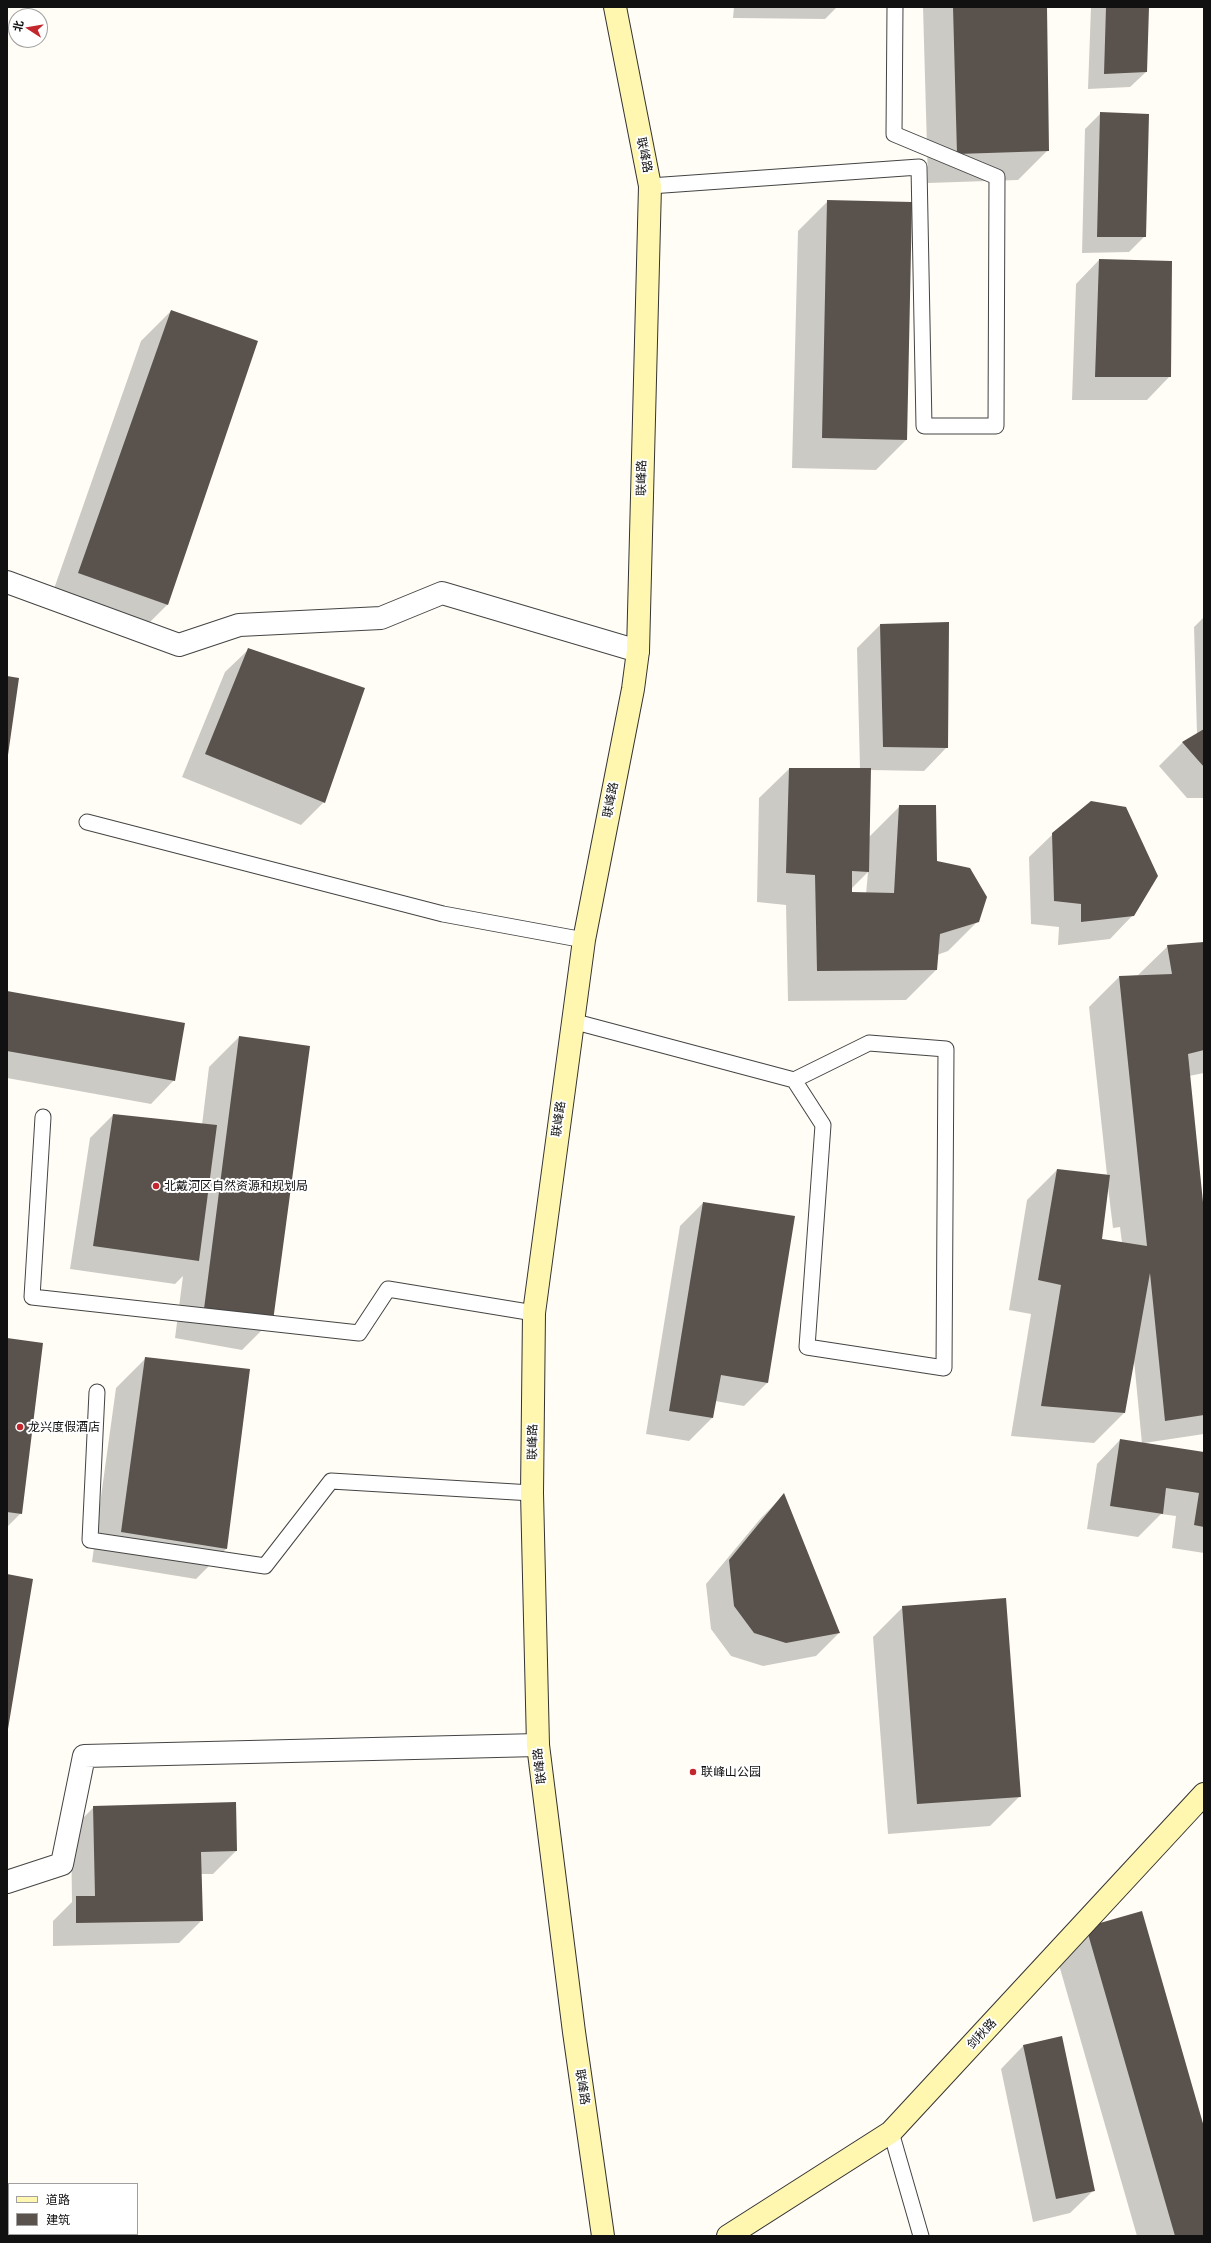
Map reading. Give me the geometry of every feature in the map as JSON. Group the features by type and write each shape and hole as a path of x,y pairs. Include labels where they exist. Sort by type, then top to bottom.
{"main road":[{"name":"联峰路","path":"603,2236 574,2032 538,1745 532,1494 534,1313 584,940 633,689 638,651 650,186 615,7"},
{"name":"剑秋路","path":"728,2236 891,2132 1204,1794"}],"street":[{"path":"7,582 179,645 239,625 381,618 442,593 638,651"},
{"path":"7,1882 62,1864 84,1756 538,1745"}],"lane":[{"path":"650,186 918,167 924,426 996,426 997,177 894,134 895,7"},
{"path":"87,822 443,914 584,940"},
{"path":"572,1021 794,1080 869,1043 946,1049 944,1368 807,1347 823,1125 794,1080"},
{"path":"43,1117 32,1297 359,1333 388,1289 534,1313"},
{"path":"97,1392 90,1540 265,1566 331,1481 532,1494"},
{"path":"891,2132 921,2236"}],"building":[{"path":"953,7 1047,7 1049,151 957,154"},
{"path":"1106,7 1149,7 1147,72 1104,74"},
{"path":"1100,112 1149,114 1146,237 1097,237"},
{"path":"827,200 912,202 907,440 822,438"},
{"path":"1099,259 1172,261 1171,377 1095,377"},
{"path":"171,310 258,341 168,605 78,573"},
{"path":"949,622 948,748 883,747 880,624"},
{"path":"248,648 365,688 325,803 205,754"},
{"path":"7,676 19,678 8,755 7,755"},
{"path":"1204,729 1204,767 1182,742"},
{"path":"789,768 871,768 869,872 852,871 852,892 894,893 899,805 936,805 937,861 970,868 987,897 979,922 940,934 937,970 817,971 815,875 786,873"},
{"path":"1091,801 1126,807 1158,876 1134,916 1081,922 1081,904 1054,901 1052,833"},
{"path":"1204,942 1204,1050 1188,1054 1204,1212 1204,1415 1165,1421 1150,1273 1125,1413 1041,1406 1061,1285 1038,1280 1057,1169 1110,1175 1102,1239 1147,1246 1119,976 1172,974 1167,945"},
{"path":"7,991 185,1023 175,1081 7,1051"},
{"path":"239,1036 310,1046 273,1321 204,1309"},
{"name":"北戴河区自然资源和规划局","path":"113,1114 217,1125 199,1261 93,1246"},
{"path":"703,1202 795,1216 768,1383 721,1375 713,1418 669,1411"},
{"name":"龙兴度假酒店","path":"7,1338 43,1343 22,1514 7,1512"},
{"path":"145,1357 250,1369 227,1549 121,1532"},
{"path":"1120,1439 1204,1452 1204,1527 1194,1525 1199,1493 1166,1488 1163,1514 1110,1506"},
{"path":"784,1493 840,1633 786,1643 754,1633 734,1606 729,1560"},
{"path":"7,1574 33,1579 8,1729 7,1728"},
{"path":"1006,1598 1021,1797 917,1804 902,1606"},
{"path":"236,1802 237,1851 201,1852 203,1921 76,1923 76,1896 95,1896 93,1806"},
{"path":"1142,1911 1204,2127 1204,2236 1175,2236 1086,1927"},
{"path":"1062,2036 1095,2191 1056,2199 1023,2045"}],"place":[{"name":"北戴河区自然资源和规划局","path":"156,1186"},
{"name":"龙兴度假酒店","path":"20,1427"},
{"name":"联峰山公园","path":"693,1772"}]}
